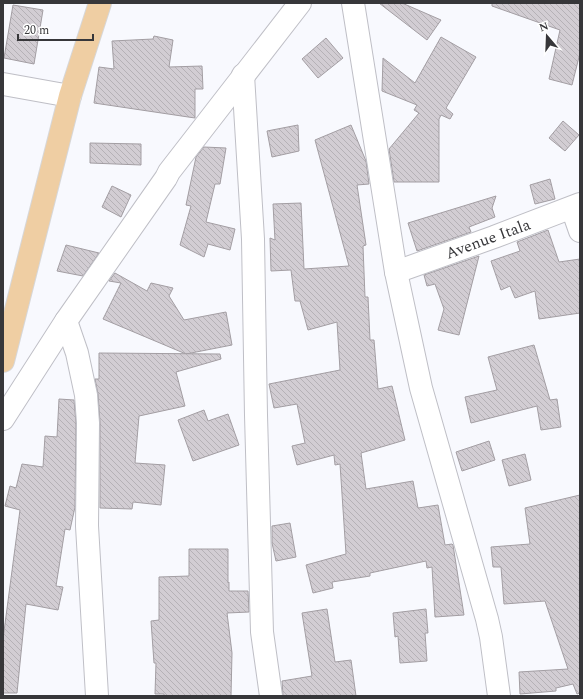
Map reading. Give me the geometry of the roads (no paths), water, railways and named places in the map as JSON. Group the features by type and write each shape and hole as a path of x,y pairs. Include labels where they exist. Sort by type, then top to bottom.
{"main road":[{"path":"3,361 70,96 100,3"}],"street":[{"path":"3,420 66,321 169,172 300,3"},
{"path":"353,3 396,272 421,388 487,619 499,696"},
{"path":"243,75 253,239 262,632 271,696"},
{"path":"3,84 70,96"},
{"path":"576,206 580,231"},
{"name":"Avenue Itala","path":"396,272 576,206"},
{"path":"66,321 77,353 86,395 88,423 87,526 97,696"}]}
